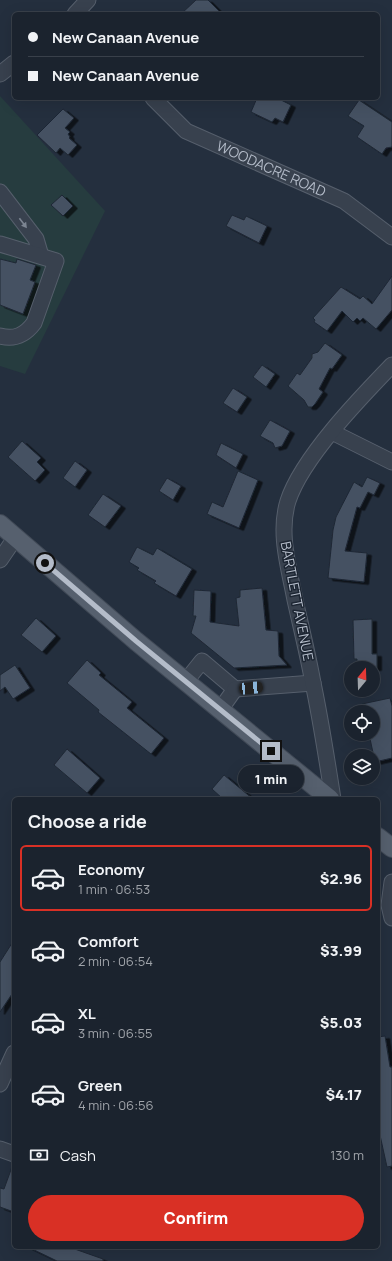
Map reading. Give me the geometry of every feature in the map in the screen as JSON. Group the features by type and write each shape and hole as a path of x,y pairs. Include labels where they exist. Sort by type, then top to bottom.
{"main road":[{"path":"0,524 220,710 328,797"},
{"path":"380,839 392,848"}],"street":[{"path":"77,12 88,0"},
{"path":"0,74 12,65"},
{"name":"WOODACRE ROAD","path":"155,100 186,131 344,201 392,237"},
{"path":"0,192 36,239 41,256"},
{"path":"0,244 56,261 34,323 29,330 19,336 0,336"},
{"name":"BARTLETT AVENUE","path":"333,797 313,683 287,560 284,525 288,501 305,468 332,432 392,365"},
{"path":"332,432 392,462"},
{"path":"0,560 15,538"},
{"path":"186,681 202,661 235,689 313,683"},
{"path":"220,710 235,689"},
{"path":"392,882 389,905 392,918"},
{"path":"5,1083 12,1060"},
{"path":"0,1149 12,1153"}],"green space":[{"path":"0,96 105,211 25,374 0,366"}],"building":[{"path":"196,0 208,0 220,12 183,12"},
{"path":"256,100 281,100 291,105 283,122 275,118 272,122 251,112"},
{"path":"359,100 392,122 392,147 386,148 382,154 357,137 364,126 348,116"},
{"path":"63,109 74,118 65,128 70,132 68,134 70,137 69,138 77,145 68,155 60,148 56,153 37,135"},
{"path":"62,195 73,206 63,216 51,205"},
{"path":"232,215 244,220 246,216 267,226 259,243 226,226"},
{"path":"0,259 16,263 17,259 36,265 30,280 35,282 23,314 0,305"},
{"path":"392,276 392,310 376,329 363,318 360,321 357,318 353,322 342,311 327,331 314,322 315,320 313,318 341,287 360,299 363,296 372,304"},
{"path":"325,343 342,355 332,369 330,368 319,389 323,392 312,407 308,407 304,400 288,386 297,373 300,375 312,358 312,354 318,352"},
{"path":"262,365 275,374 266,387 253,377"},
{"path":"233,388 247,397 237,412 223,403"},
{"path":"270,420 290,431 282,446 275,448 273,443 260,436"},
{"path":"22,441 41,458 37,462 45,470 35,481 8,457"},
{"path":"221,443 243,454 236,468 216,455"},
{"path":"75,461 87,470 75,487 63,478"},
{"path":"238,471 258,480 239,528 207,514 212,502 223,507"},
{"path":"367,477 380,483 374,495 368,492 360,508 357,507 345,551 367,553 364,582 328,578 333,530 336,517 354,482 362,487"},
{"path":"167,478 181,486 173,500 159,491"},
{"path":"103,494 121,506 105,527 88,515"},
{"path":"137,547 153,555 157,548 192,569 176,596 154,583 156,581 137,570 139,568 129,562"},
{"path":"262,588 266,630 278,631 279,656 287,665 234,668 191,633 196,616 193,616 194,590 211,591 210,622 239,626 236,598 240,597 240,590"},
{"path":"36,618 56,636 42,652 21,635"},
{"path":"372,619 372,654 377,654 377,661 357,661 357,659 354,659 353,620"},
{"path":"87,660 101,673 99,675 132,702 127,708 164,738 151,754 98,712 99,710 67,683"},
{"path":"15,665 30,688 13,699 5,687 0,691 0,675"},
{"path":"390,698 392,706 392,758 380,761 380,749 372,749 370,741 380,741 380,705 362,704"},
{"path":"67,749 100,778 87,793 54,765"},
{"path":"224,775 251,797 221,797 212,789"},
{"path":"12,943 12,994 0,1012 0,962"},
{"path":"385,1036 390,1067 392,1067 392,1166 387,1167 380,1135 380,1037"},
{"path":"12,1167 12,1211 0,1207 0,1188 4,1189"},
{"path":"32,1249 75,1249 103,1259 103,1261 57,1261"}],"route":[{"path":"45,563 136,641 271,751"}]}
